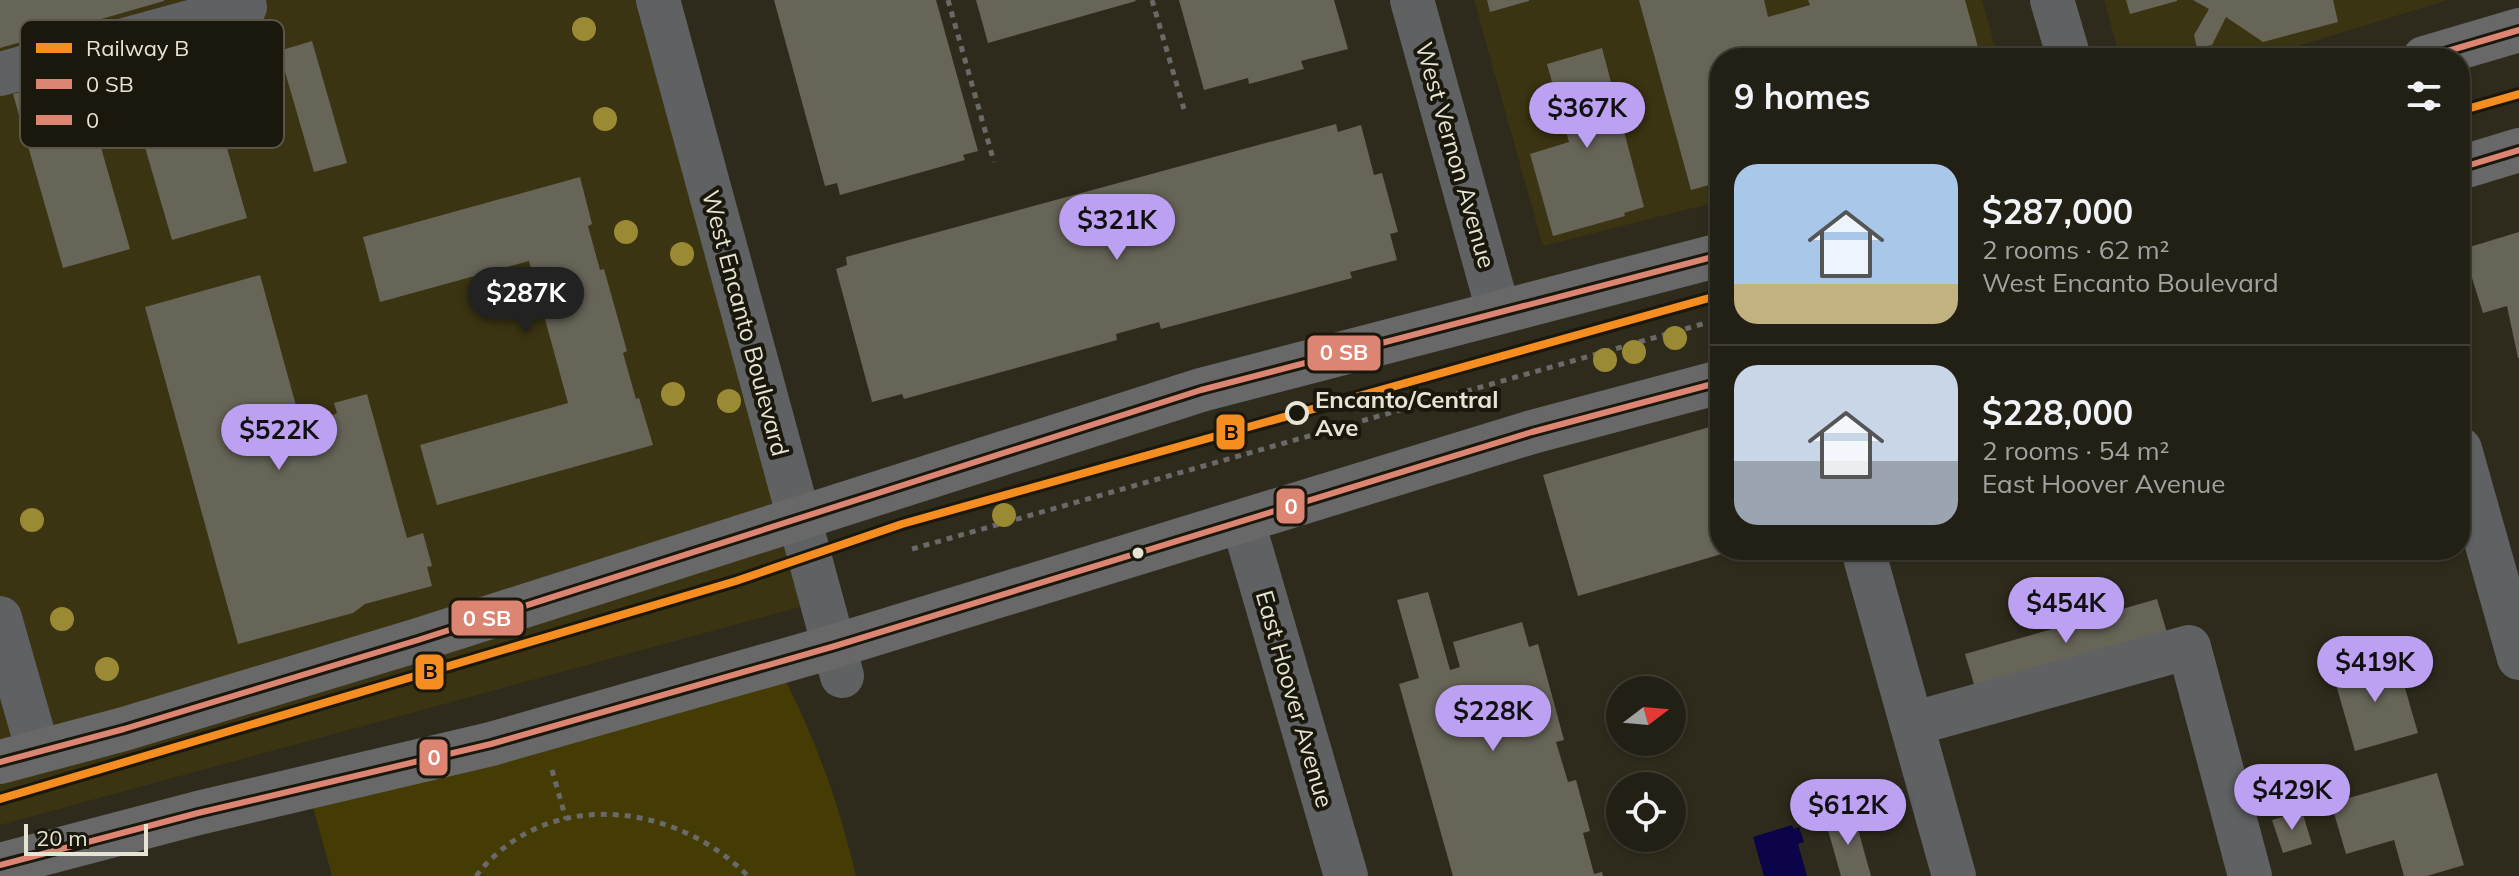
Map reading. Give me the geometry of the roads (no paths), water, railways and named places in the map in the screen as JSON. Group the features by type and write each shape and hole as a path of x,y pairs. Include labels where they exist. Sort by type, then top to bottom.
{"main road":[{"path":"2458,48 2519,30"},
{"path":"2470,165 2519,150"},
{"path":"19,757 124,729 418,640 1201,390 1498,310 1710,257"},
{"path":"0,865 198,813 838,661 1243,522 1532,432 1710,385"}],"street":[{"path":"197,20 245,7 243,0"},
{"name":"West Encanto Boulevard","path":"658,0 838,661"},
{"name":"West Vernon Avenue","path":"1412,0 1498,310"},
{"path":"2052,0 2066,48"},
{"path":"0,74 20,69"},
{"path":"2470,484 2519,658"},
{"name":"East Hoover Avenue","path":"1243,522 1346,876"},
{"path":"1866,560 1954,876"},
{"path":"0,618 19,757"},
{"path":"1912,724 2189,647 2250,876"}],"rail line":[{"name":"B","path":"2470,108 2519,94"},
{"name":"B","path":"0,799 736,581 902,524 1710,298"}],"place":[{"name":"Encanto/Central Ave","path":"1297,413"}]}
